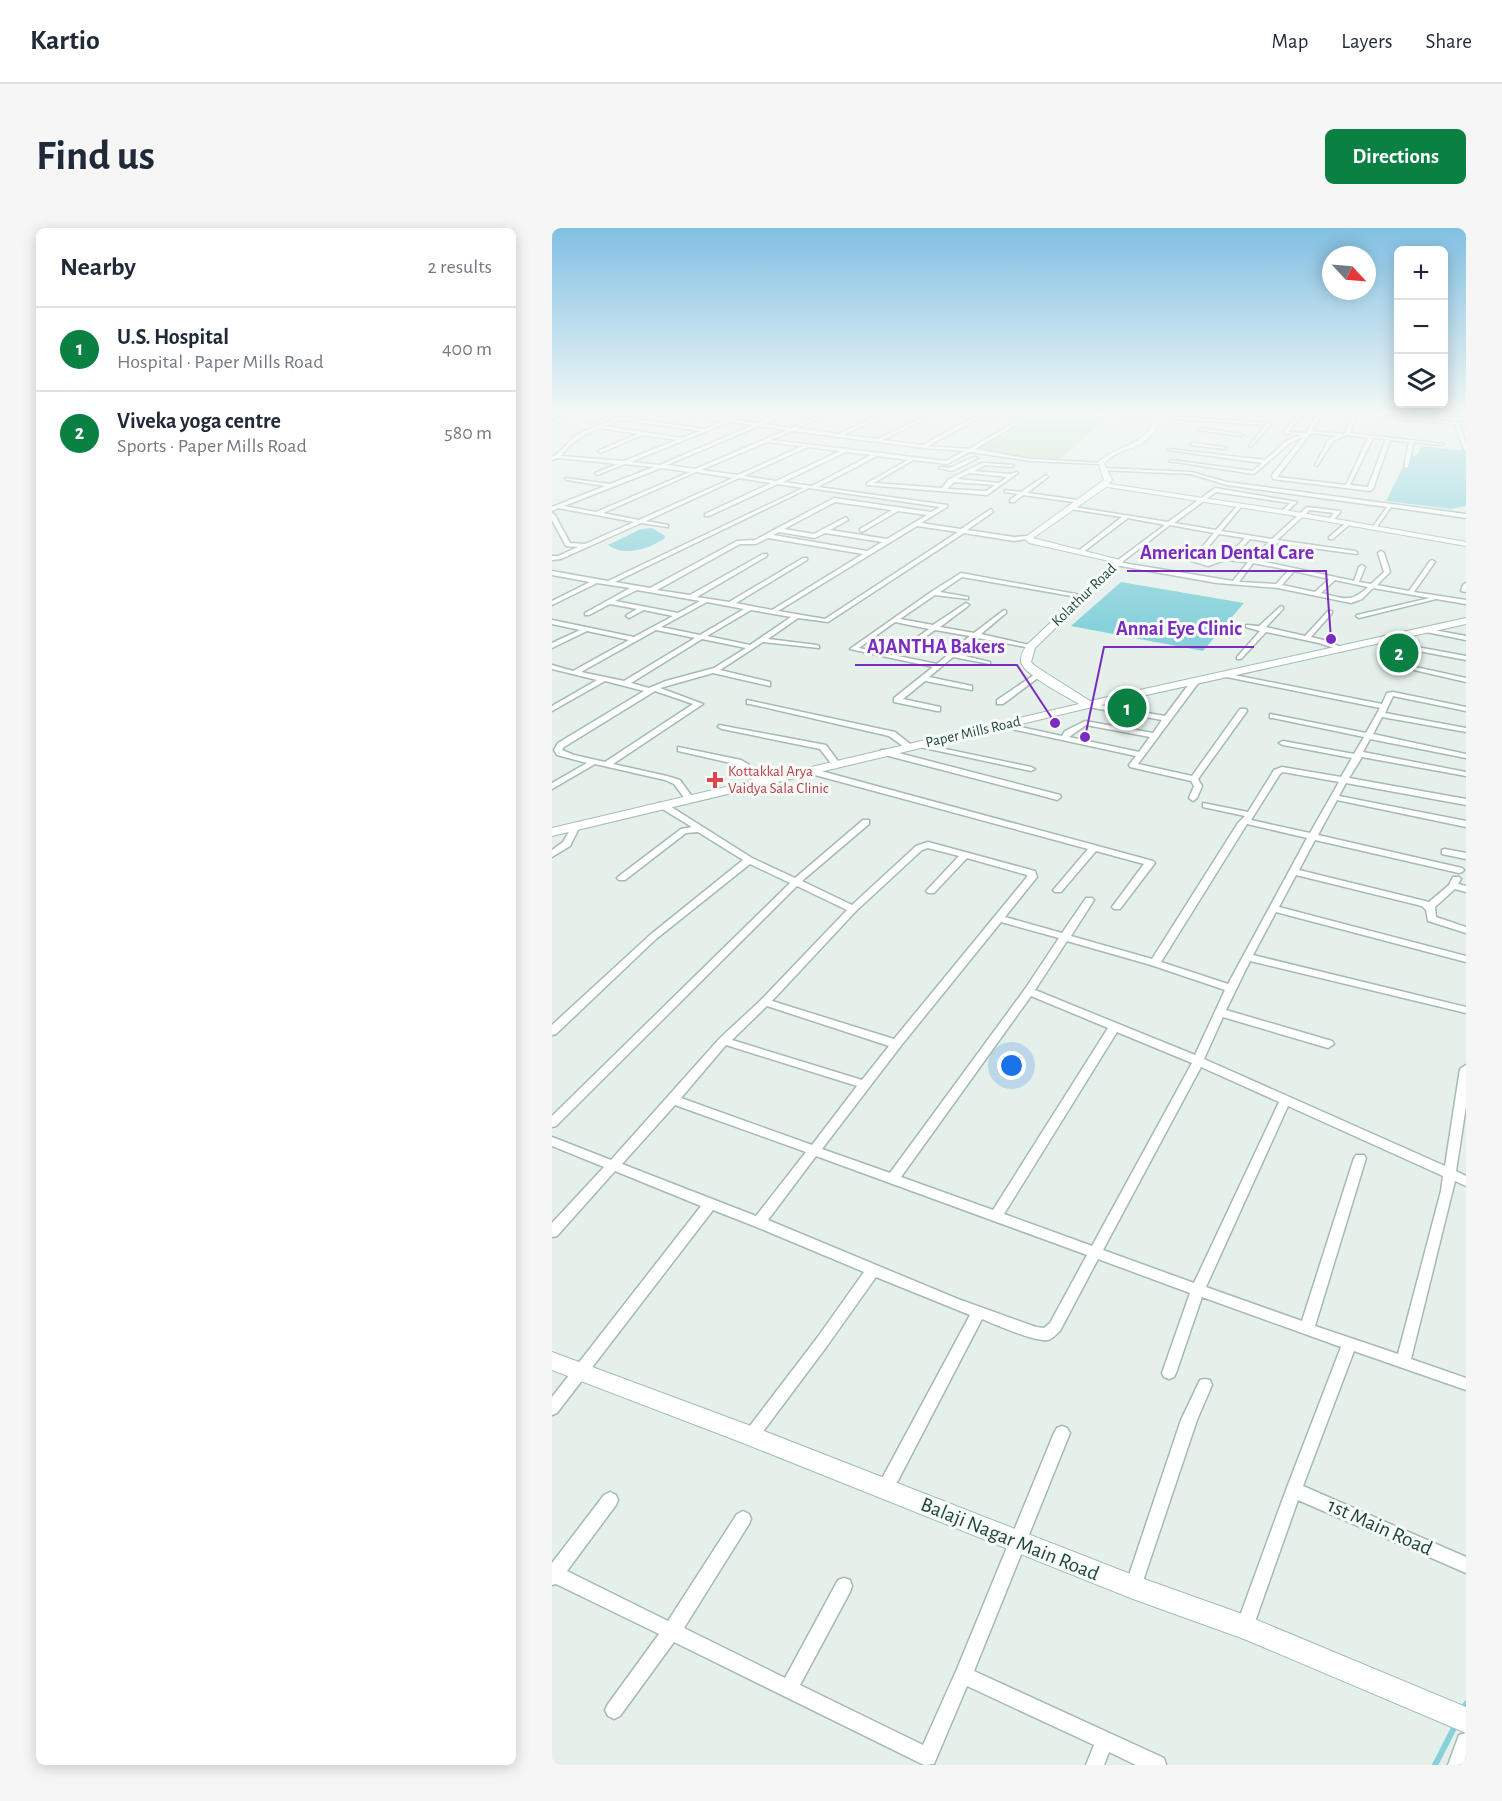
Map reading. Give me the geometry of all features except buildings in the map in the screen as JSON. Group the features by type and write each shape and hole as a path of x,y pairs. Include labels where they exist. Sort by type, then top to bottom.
{"main road":[{"path":"1028,538 1103,485"},
{"name":"Kolathur Road","path":"1028,538 1032,541 1118,563"},
{"name":"Kolathur Road","path":"1031,646 1118,563"},
{"name":"Paper Mills Road","path":"556,829 575,828 689,798 884,752 1466,621"},
{"path":"1031,646 1026,657 1027,664 1088,705"},
{"name":"Balaji Nagar Main Road","path":"552,1361 751,1436 1133,1587 1245,1627 1455,1715"}],"street":[{"path":"597,484 611,486"},
{"path":"555,508 617,484"},
{"path":"597,514 665,484"},
{"path":"723,484 556,558 552,571 772,612 821,620 831,619 991,511"},
{"path":"707,515 775,484"},
{"path":"772,612 945,506 783,484"},
{"path":"609,583 818,484"},
{"path":"853,493 869,484 987,493"},
{"path":"943,490 948,484"},
{"path":"975,502 998,484"},
{"path":"1012,501 1036,484"},
{"path":"1232,484 1466,516"},
{"path":"1333,484 1370,489 1372,484"},
{"path":"1103,485 1238,507 1334,516"},
{"path":"1007,490 1074,504 1125,518 1355,553"},
{"path":"1118,563 1215,490 1294,502 1284,512"},
{"path":"652,590 738,542 756,542 837,499 933,514"},
{"path":"1238,507 1194,560 1214,563 1229,558 1252,561 1371,586 1466,602"},
{"path":"1234,583 1272,541 1312,507 1348,523 1464,542"},
{"path":"1375,528 1389,507"},
{"path":"555,508 666,526"},
{"path":"896,536 862,530 899,508"},
{"path":"552,515 568,545 585,546"},
{"path":"1080,552 1125,518"},
{"path":"779,530 815,536 846,519"},
{"path":"1331,538 1348,523"},
{"path":"917,524 1028,538"},
{"path":"824,531 887,541"},
{"path":"552,534 563,534"},
{"path":"767,536 868,553"},
{"path":"1229,558 1249,537"},
{"path":"1118,563 1234,583 1278,586 1351,601 1360,598 1388,571 1382,553"},
{"path":"692,597 765,555"},
{"path":"730,604 805,559"},
{"path":"1410,593 1432,562"},
{"path":"1356,582 1362,567"},
{"path":"1278,586 1293,569"},
{"path":"938,666 853,649 961,575 1083,596"},
{"path":"1316,594 1334,578"},
{"path":"552,603 596,580"},
{"path":"1466,585 1463,590 1466,590"},
{"path":"587,614 638,587"},
{"path":"894,656 966,602 933,593"},
{"path":"1359,616 1439,598"},
{"path":"574,673 706,600"},
{"path":"610,602 678,615"},
{"path":"629,616 643,608"},
{"path":"625,683 750,608"},
{"path":"1239,658 1281,608"},
{"path":"937,709 897,700 1004,612"},
{"path":"1306,638 1329,612"},
{"path":"689,798 677,782 560,753 556,743 653,690 694,675 715,671 797,616"},
{"path":"894,620 1031,646"},
{"path":"552,622 635,639"},
{"path":"1248,626 1306,638 1343,649"},
{"path":"654,628 751,647"},
{"path":"552,646 586,629"},
{"path":"1423,630 1466,638"},
{"path":"1386,639 1407,647 1466,658"},
{"path":"762,640 817,647"},
{"path":"1407,647 1410,650 1402,663 1403,666 1466,680"},
{"path":"952,655 988,663"},
{"path":"552,668 605,678 696,701 698,705 607,764"},
{"path":"715,671 767,684"},
{"path":"1000,702 1039,674"},
{"path":"1224,675 1466,730"},
{"path":"552,709 605,678"},
{"path":"923,678 969,688"},
{"path":"1193,798 1198,786 1194,779 1133,765 1195,682"},
{"path":"552,1141 979,1312 1036,1333 1047,1334 1055,1327 1096,1252 1198,1061 1247,957 1390,695 1466,709"},
{"path":"750,702 892,734 915,746 1031,769"},
{"path":"1088,705 1167,719"},
{"path":"1194,779 1243,711"},
{"path":"1273,716 1466,756"},
{"path":"1064,738 1085,723 1155,736"},
{"path":"1002,725 1141,754"},
{"path":"722,727 823,747 836,764"},
{"path":"1283,743 1466,774"},
{"path":"681,749 742,764 759,782"},
{"path":"884,752 1057,797"},
{"path":"552,787 595,761"},
{"path":"807,770 1150,863 1117,907"},
{"path":"1155,963 1242,823 1248,818 1277,772 1282,770 1343,779 1466,802"},
{"path":"1333,797 1466,824"},
{"path":"662,805 749,860 853,909"},
{"path":"1206,805 1456,878 1466,889"},
{"path":"552,1123 797,881 866,822"},
{"path":"552,854 567,844 575,828"},
{"path":"622,878 684,831 700,829"},
{"path":"552,1232 613,1167 724,1041 765,1002 853,909 919,848 935,846 1032,873 1032,877 864,1084 759,1222"},
{"path":"1058,890 1094,848"},
{"path":"1445,852 1466,856"},
{"path":"931,891 966,854"},
{"path":"552,1030 653,937 749,860"},
{"path":"1293,871 1430,907"},
{"path":"1456,878 1430,907 1431,919 1466,930"},
{"path":"893,1179 1029,991 1089,900"},
{"path":"1273,908 1466,959"},
{"path":"999,918 1155,963 1231,988"},
{"path":"1247,957 1466,1010"},
{"path":"1029,991 1198,1061 1466,1181"},
{"path":"765,1002 896,1044"},
{"path":"1220,1012 1328,1044"},
{"path":"996,1216 1115,1026"},
{"path":"724,1041 864,1084"},
{"path":"1403,1362 1447,1191 1466,1069"},
{"path":"673,1100 814,1149 1198,1290 1466,1384"},
{"path":"1169,1374 1198,1290 1285,1101"},
{"path":"1308,1329 1360,1158"},
{"path":"552,1408 710,1204"},
{"path":"751,1436 873,1270"},
{"path":"885,1489 979,1312"},
{"path":"1245,1627 1350,1343"},
{"path":"1133,1587 1189,1420 1205,1385"},
{"path":"610,1500 553,1575 672,1631 925,1761 963,1675 1062,1433"},
{"name":"1st Main Road","path":"1294,1490 1466,1565"},
{"path":"614,1710 672,1631 743,1519"},
{"path":"788,1690 844,1586"},
{"path":"963,1675 1157,1765"},
{"path":"1095,1765 1104,1742"},
{"path":"1457,1765 1466,1742"}],"water":[{"path":"1395,484 1466,484 1466,506 1451,509 1386,501"},
{"path":"652,528 665,536 664,539 651,546 621,551 608,545 641,529"},
{"path":"1121,582 1244,603 1203,651 1071,626"}],"waterway":[{"path":"1462,1711 1466,1704"},
{"path":"1435,1765 1455,1726"}],"place":[{"name":"American Dental Care","path":"1331,639"},
{"name":"Viveka yoga centre","path":"1399,653"},
{"name":"U.S. Hospital","path":"1127,708"},
{"name":"AJANTHA Bakers","path":"1055,723"},
{"name":"Annai Eye Clinic","path":"1085,737"},
{"name":"Kottakkal Arya Vaidya Sala Clinic","path":"715,780"}]}
